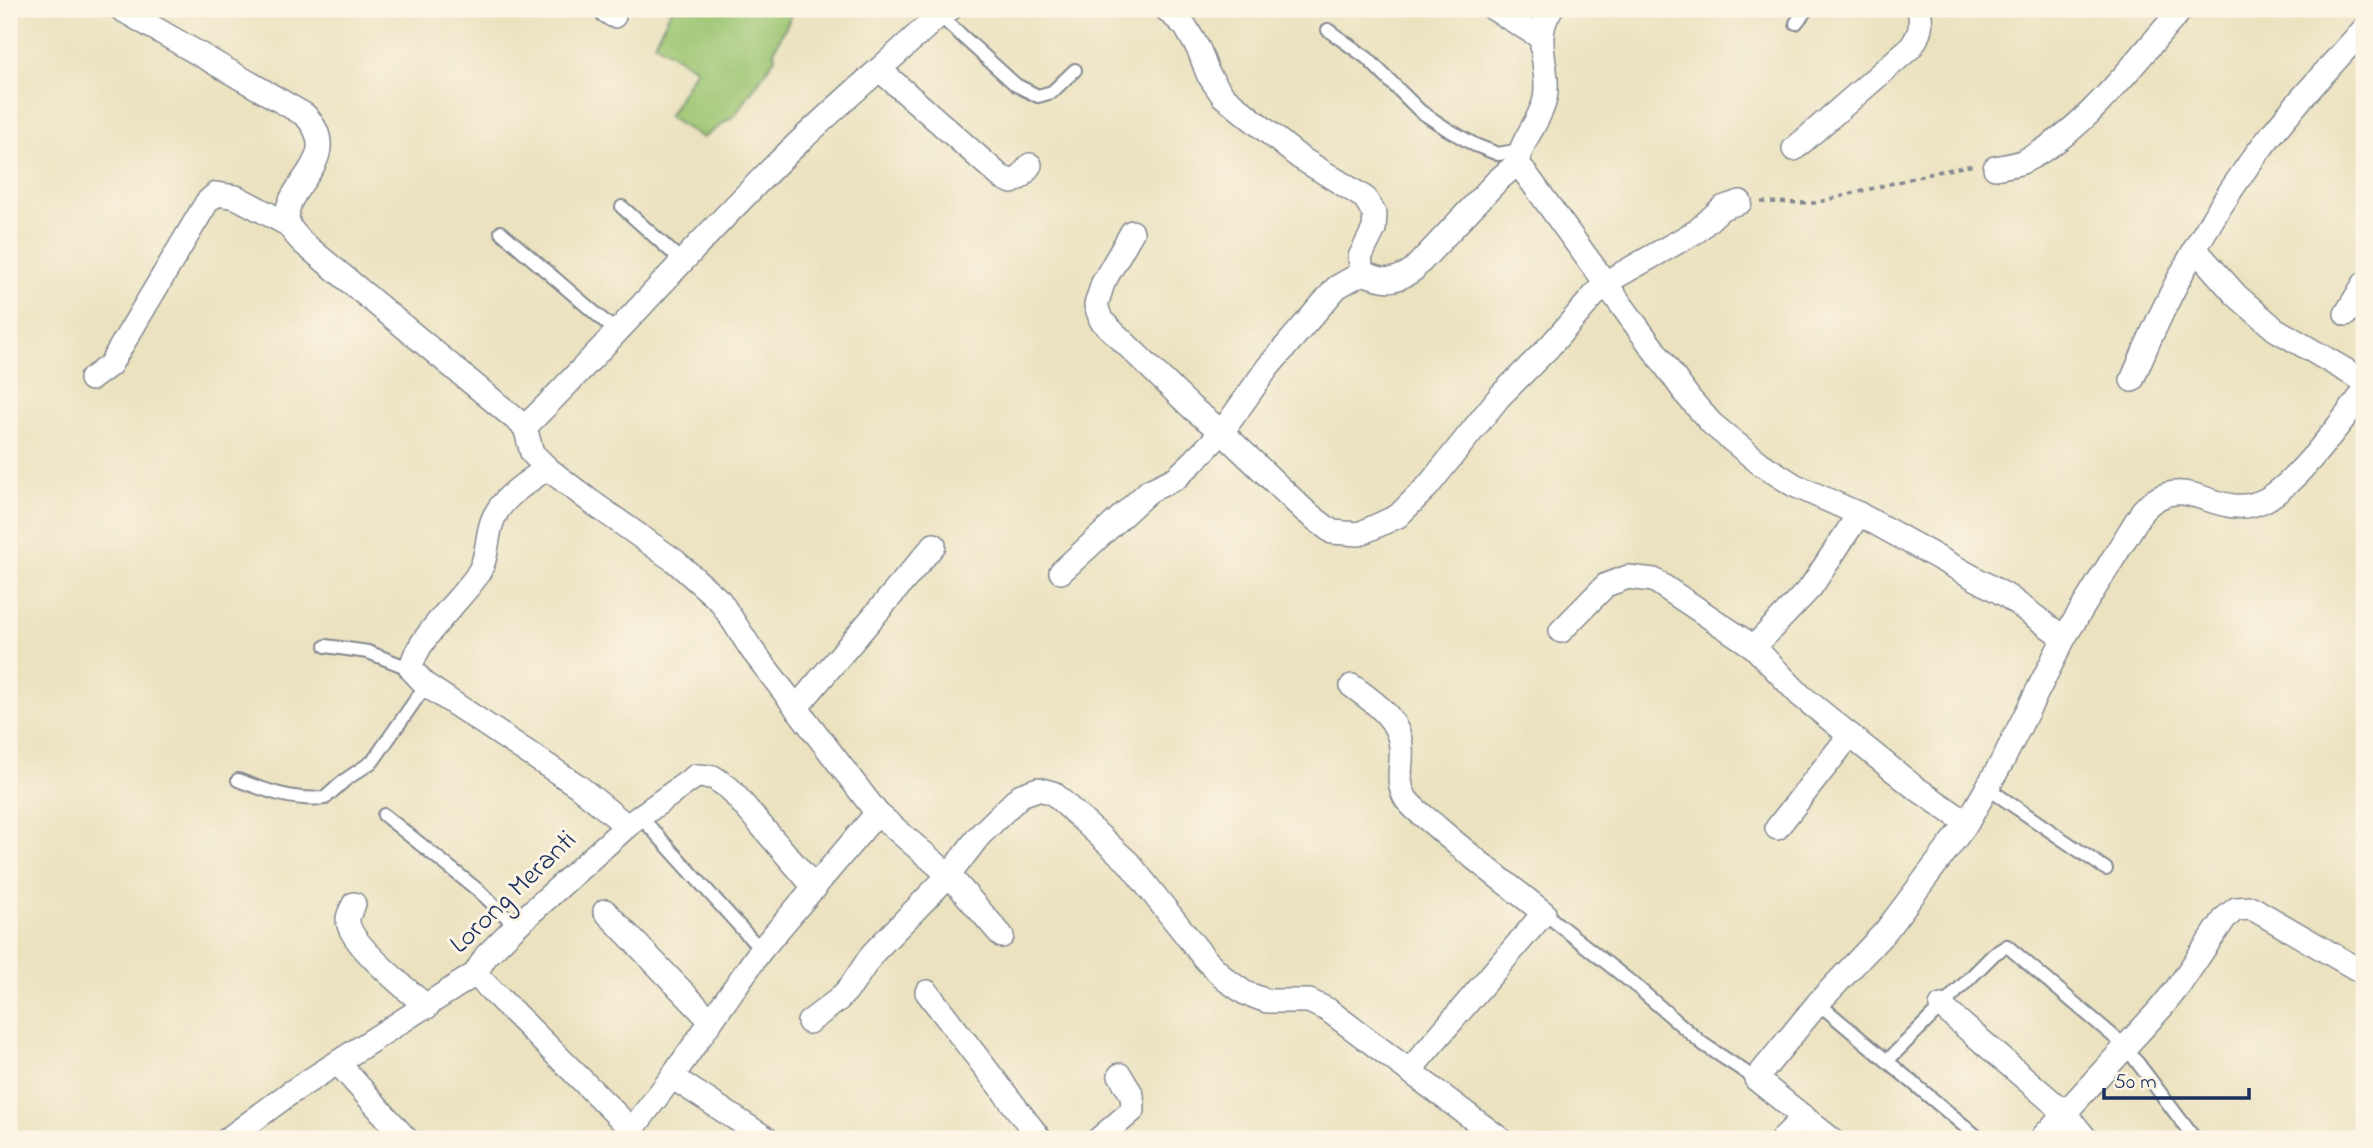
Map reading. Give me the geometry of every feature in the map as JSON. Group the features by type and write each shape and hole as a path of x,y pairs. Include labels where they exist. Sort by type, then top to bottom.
{"street":[{"path":"121,9 305,115 316,126 320,143 317,157 293,196 288,212 289,225"},
{"path":"1166,9 1185,26 1199,50 1208,74 1223,96 1299,157 1364,198 1375,215 1374,229 1360,257 1362,273"},
{"path":"1494,9 1540,37"},
{"path":"1061,572 1149,491 1176,478 1222,432 1268,367 1337,287 1362,273 1384,281 1407,274 1519,157 1545,97 1540,37 1546,15 1551,9"},
{"path":"1794,149 1911,47 1922,25 1919,9"},
{"path":"1995,168 2019,163 2054,144 2109,93 2182,9"},
{"path":"525,427 797,144 941,11"},
{"path":"2132,380 2159,315 2195,249 2249,164 2309,89 2364,30"},
{"path":"880,70 1001,177 1012,182 1021,177 1030,164"},
{"path":"1519,157 1605,283 1689,398 1712,425 1761,464 1794,485 1858,514 2007,596 2064,638"},
{"path":"91,379 110,365 207,202 216,194 236,197 289,225 322,261 525,427 532,453 547,468 675,561 720,601 752,650 877,813 949,875 1002,936"},
{"path":"1132,232 1103,283 1096,305 1101,320 1275,485 1323,525 1332,532 1359,534 1398,516 1428,486 1500,396 1549,347 1605,283 1697,230 1722,208 1740,202"},
{"path":"2195,249 2236,295 2274,329 2364,381"},
{"path":"2346,314 2364,284"},
{"path":"1831,1139 1756,1079 1818,1003 1885,932 1967,823 2003,760 2064,638 2143,510 2156,497 2174,492 2196,495 2224,505 2242,507 2262,502 2284,488 2364,392"},
{"path":"547,468 504,502 495,513 489,532 488,551 478,574 415,653 419,677 633,821"},
{"path":"1754,647 1811,587 1858,514"},
{"path":"796,708 934,545"},
{"path":"1560,631 1606,586 1628,577 1654,580 1754,647 1800,695 1913,786 1967,823"},
{"path":"1352,686 1372,699 1389,717 1398,732 1401,748 1399,786 1408,802 1465,852 1544,913 1409,1071"},
{"path":"1777,828 1850,734"},
{"name":"Lorong Meranti","path":"228,1139 290,1094 475,974 486,956 516,926 633,821 696,776 713,777 729,788 815,888"},
{"path":"809,1022 838,1000 851,986 873,953 949,875 979,836 1021,795 1038,789 1053,793 1129,863 1205,959 1225,979 1245,993 1267,1001 1309,1001 1328,1010 1500,1139"},
{"path":"475,974 629,1134 761,950 877,813"},
{"path":"354,904 347,917 349,928 363,949 426,1007"},
{"path":"2041,1139 2170,998 2225,918 2236,909 2252,908 2364,973"},
{"path":"605,911 711,1021"},
{"path":"927,992 1040,1139"},
{"path":"1941,1006 2065,1113 2086,1139"},
{"path":"338,1063 406,1139"},
{"path":"1099,1139 1133,1110 1132,1095 1120,1075"},
{"path":"672,1077 767,1139"},
{"path":"1782,1139 1804,1117"}],"lane":[{"path":"1796,23 1807,9"},
{"path":"941,11 1016,85 1038,96 1052,92 1075,70"},
{"path":"1328,30 1367,58 1420,111 1447,130 1498,154 1519,157"},
{"path":"622,207 683,262"},
{"path":"501,232 617,332"},
{"path":"238,780 271,793 296,798 325,798 373,761 419,677 368,652 326,646"},
{"path":"1986,787 2106,869"},
{"path":"384,815 479,891 516,926"},
{"path":"633,821 761,950"},
{"path":"1544,913 1703,1044 1756,1079"},
{"path":"1887,1061 1994,954 2007,946 2125,1046 2195,1139"},
{"path":"1818,1003 1980,1139"}],"path":[{"path":"1740,202 1815,203 1968,166 1995,168"}],"green space":[{"path":"672,9 795,9 774,50 775,58 735,115 703,138 668,117 696,69 654,43"}]}
